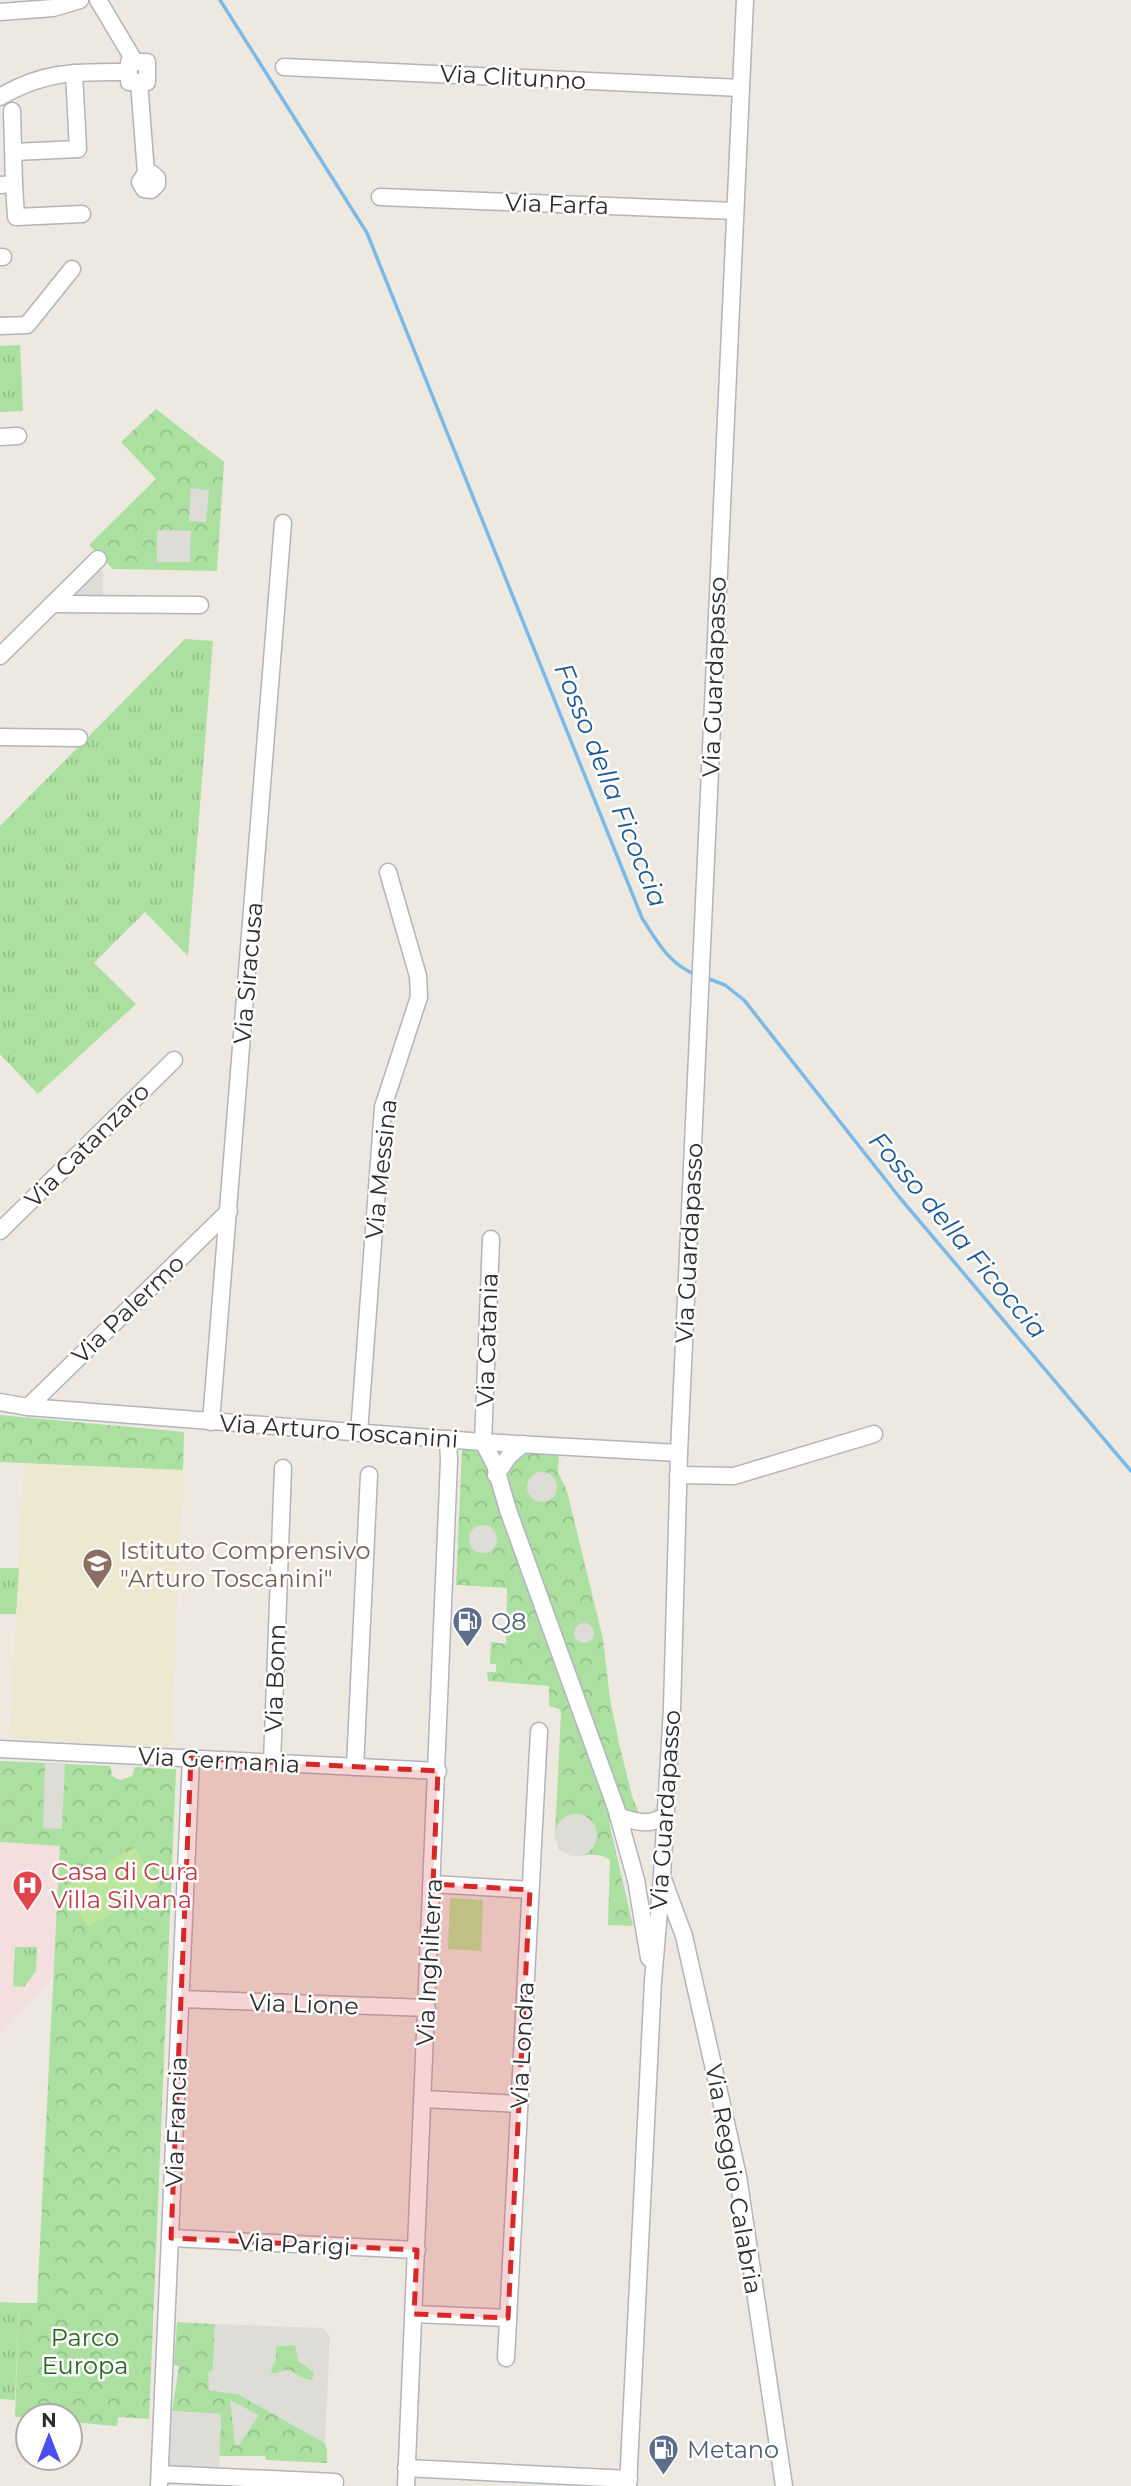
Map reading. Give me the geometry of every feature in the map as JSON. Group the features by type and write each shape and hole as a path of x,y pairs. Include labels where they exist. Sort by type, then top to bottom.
{"street":[{"path":"0,12 53,8 80,0"},
{"path":"98,0 134,72 145,173"},
{"name":"Via Guardapasso","path":"628,2482 653,1981 676,1635 678,1475 745,0"},
{"name":"Via Clitunno","path":"284,67 741,88"},
{"path":"0,97 30,81 54,75 134,72"},
{"path":"14,152 78,149 74,73"},
{"path":"12,111 14,152 7,184 16,217 82,214"},
{"name":"Via Farfa","path":"380,197 735,211"},
{"path":"0,326 27,325 72,269"},
{"path":"0,437 18,436"},
{"name":"Via Siracusa","path":"211,1422 284,523"},
{"path":"0,656 98,559"},
{"path":"52,604 200,606"},
{"path":"0,737 79,738"},
{"name":"Via Messina","path":"359,1433 383,1107 419,997 418,976 388,872"},
{"name":"Via Catanzaro","path":"0,1231 174,1060"},
{"name":"Via Palermo","path":"28,1407 229,1211"},
{"name":"Via Catania","path":"483,1442 491,1239"},
{"name":"Via Arturo Toscanini","path":"0,1402 28,1407 211,1422 679,1453"},
{"path":"678,1475 740,1475 874,1434"},
{"name":"Via Inghilterra","path":"406,2486 438,1771 448,1439"},
{"path":"483,1442 495,1465 496,1475 618,1816 637,1887 653,1981"},
{"path":"496,1475 509,1456 523,1444"},
{"name":"Via Bonn","path":"272,1763 283,1468"},
{"path":"355,1767 369,1475"},
{"name":"Via Londra","path":"506,2358 539,1731"},
{"name":"Via Germania","path":"0,1749 438,1771"},
{"name":"Via Francia","path":"160,2480 191,1758"},
{"path":"618,1816 647,1824 659,1821 666,1815"},
{"path":"637,1887 649,1884 662,1875"},
{"name":"Via Reggio Calabria","path":"662,1875 684,1936 738,2176 783,2486"},
{"path":"433,1884 530,1890"},
{"name":"Via Lione","path":"181,2000 427,2008"},
{"path":"423,2099 519,2104"},
{"name":"Via Parigi","path":"171,2238 416,2250"},
{"path":"414,2314 508,2318"},
{"path":"406,2468 628,2482"},
{"path":"160,2480 335,2482"}],"highlighted area":[{"path":"191,1758 438,1771 433,1884 530,1890 508,2318 414,2314 417,2250 171,2238"}],"shaded area":[{"path":"191,488 209,490 206,522 189,521"},
{"path":"157,530 191,531 190,562 157,562"},
{"path":"97,571 103,571 103,599 73,597"},
{"name":"Istituto Comprensivo \"Arturo Toscanini\"","path":"24,1463 183,1470 170,1747 10,1738"},
{"path":"542,1472 553,1476 557,1487 553,1498 542,1502 531,1498 527,1487 531,1476"},
{"path":"483,1525 493,1529 497,1539 493,1549 483,1553 473,1549 469,1539 473,1529"},
{"path":"584,1623 591,1626 594,1633 591,1640 584,1643 577,1640 574,1633 577,1626"},
{"path":"45,1763 65,1764 62,1829 43,1828"},
{"path":"576,1814 591,1820 597,1835 591,1850 576,1856 561,1850 555,1835 561,1820"},
{"name":"Casa di Cura Villa Silvana","path":"0,1842 60,1846 53,1978 0,2035"},
{"path":"215,2324 323,2328 330,2336 325,2443 238,2394 209,2390 208,2372 213,2370","holes":["295,2345 298,2360 314,2373 312,2380 305,2380 292,2371 285,2370 275,2374 270,2372 276,2357 276,2346"]},
{"path":"230,2400 259,2415 239,2445 235,2445"},
{"path":"167,2411 221,2414 219,2470 165,2467"}],"green space":[{"path":"20,345 23,411 0,412 0,346"},
{"path":"156,409 224,462 217,571 113,569 89,545 156,479 121,442"},
{"path":"185,639 213,641 188,956 145,912 94,963 136,1004 38,1094 0,1054 0,826"},
{"path":"0,1415 184,1432 183,1470 0,1462"},
{"path":"467,1446 559,1452 558,1472 567,1491 603,1639 610,1699 632,1796 639,1813 653,1812 657,1805 654,1814 650,1816 629,1814 609,1822 633,1926 608,1925 610,1860 598,1855 574,1855 559,1849 555,1834 561,1713 559,1709 549,1706 549,1686 488,1681 487,1672 496,1672 496,1664 490,1664 491,1642 506,1644 507,1588 456,1585 462,1449"},
{"path":"0,1568 19,1568 16,1614 0,1614"},
{"name":"Parco Europa","path":"0,1761 110,1766 113,1777 121,1780 132,1776 135,1767 176,1769 149,2419 118,2417 117,2426 84,2423 84,2402 16,2402 19,2303 37,2303 60,1846 0,1842"},
{"path":"135,1847 158,1887 88,1927 65,1887"},
{"path":"450,1898 483,1900 481,1951 448,1949"},
{"path":"15,1947 37,1947 36,1971 24,1987 13,1986"},
{"path":"0,2302 19,2303 15,2400 0,2399"},
{"path":"177,2322 215,2324 213,2371 209,2390 238,2394 325,2443 327,2463 266,2460 265,2456 219,2456 221,2414 172,2411 179,2366 174,2365"},
{"path":"293,2344 297,2347 298,2361 313,2370 315,2375 312,2380 287,2371 275,2374 270,2372 276,2358 274,2347"}],"waterway":[{"name":"Fosso della Ficoccia","path":"220,0 367,233 642,918 671,959 697,975"},
{"name":"Fosso della Ficoccia","path":"704,977 725,985 744,1000 900,1198 1131,1471"}],"place":[{"name":"Istituto Comprensivo \"Arturo Toscanini\"","path":"97,1591"},
{"name":"Q8","path":"468,1648"},
{"name":"Casa di Cura Villa Silvana","path":"28,1912"},
{"name":"Metano","path":"664,2476"}]}
